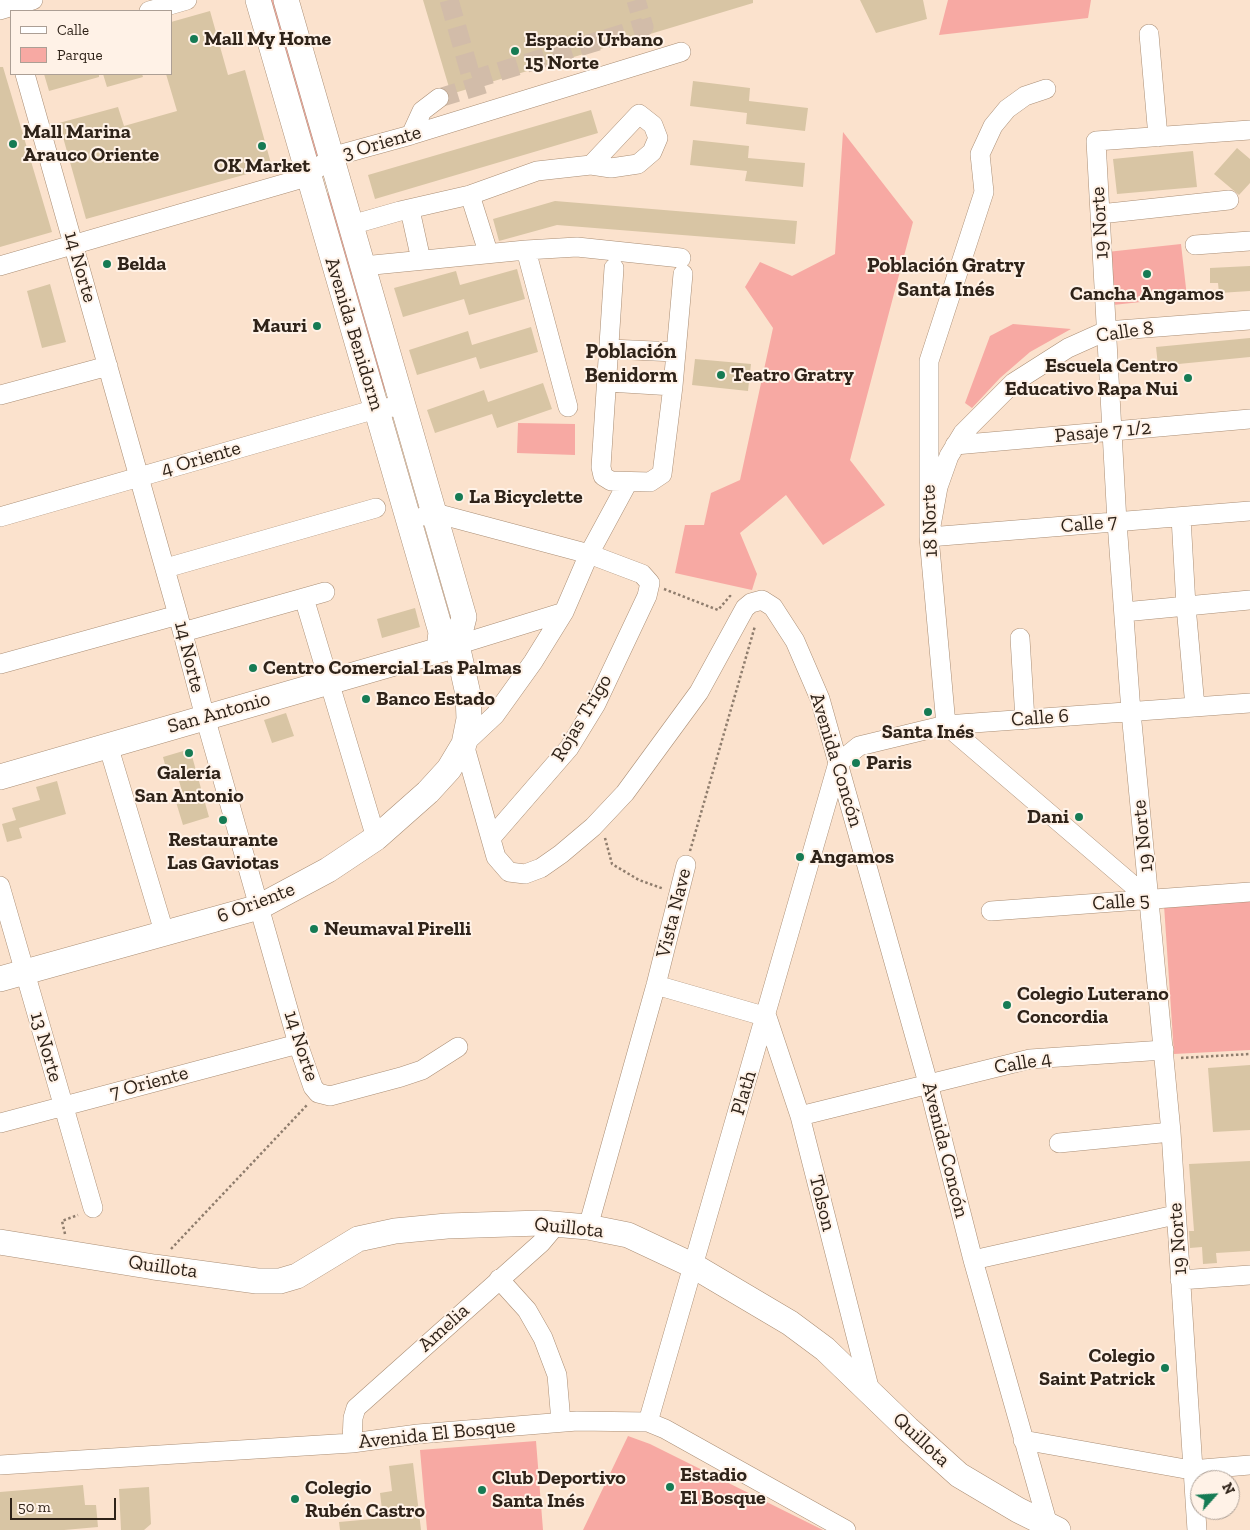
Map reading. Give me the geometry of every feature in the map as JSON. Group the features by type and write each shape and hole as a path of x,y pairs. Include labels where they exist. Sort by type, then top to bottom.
{"main road":[{"name":"Avenida Benidorm","path":"258,0 441,632 468,694 469,718 464,744"},
{"name":"Avenida Benidorm","path":"286,0 464,617 448,648"},
{"name":"San Antonio","path":"0,777 448,648"},
{"name":"6 Oriente","path":"0,980 259,907 303,885 376,838 428,792 449,769 464,744"},
{"name":"Quillota","path":"0,1242 154,1267 257,1281 280,1281 297,1276 358,1239 376,1234 447,1226 557,1224 588,1227 628,1235 692,1265 790,1323 825,1349 959,1475 1018,1510 1053,1527"},
{"path":"0,1259 25,1246"}],"street":[{"path":"6,10 33,0"},
{"path":"152,10 187,0"},
{"path":"1149,34 1158,137 1250,130"},
{"name":"3 Oriente","path":"0,266 308,178 331,158 682,52"},
{"name":"14 Norte","path":"25,75 166,568 205,717 259,907 298,1044 313,1087 318,1093 330,1096 401,1077 422,1070 458,1048"},
{"name":"18 Norte","path":"946,726 929,537 929,361 984,192 980,154 993,126 1007,109 1025,96 1046,89"},
{"path":"411,135 422,111 439,98"},
{"name":"19 Norte","path":"1158,137 1096,142 1117,522 1131,712 1172,1132 1191,1470"},
{"path":"351,225 400,211 470,195 537,171 591,165"},
{"path":"470,195 488,252"},
{"path":"1100,214 1229,200"},
{"path":"410,210 421,260"},
{"path":"1195,245 1250,241"},
{"path":"363,266 488,252 577,247 682,266 674,386 662,474 650,482 611,481 603,476 601,472 614,268"},
{"path":"526,250 568,407"},
{"name":"Calle 8","path":"929,537 938,487 955,445 984,410 1013,383 1068,348 1106,331 1250,320"},
{"path":"610,349 676,352"},
{"path":"0,395 108,366"},
{"path":"608,382 674,386"},
{"name":"4 Oriente","path":"0,517 376,409 402,406"},
{"name":"Pasaje 7 1/2","path":"955,445 1250,420"},
{"path":"628,482 589,554 564,612 533,662 495,715 464,744 496,858 509,872 525,874 541,868 561,854 600,820 656,753 700,692 745,608 751,603 762,600"},
{"path":"166,568 376,508"},
{"name":"Calle 7","path":"929,537 1250,512"},
{"path":"408,520 435,514 589,554 642,574 650,583"},
{"path":"1181,517 1186,606 1195,707"},
{"name":"Rojas Trigo","path":"491,838 569,748 596,704 647,596 650,583"},
{"path":"0,664 325,592"},
{"path":"304,598 376,838"},
{"name":"Avenida Concón","path":"762,600 778,613 795,641 820,699 928,1083 973,1260 1022,1440 1053,1527"},
{"path":"1124,612 1250,600"},
{"path":"448,648 564,612"},
{"path":"1020,638 1025,720"},
{"name":"Calle 6","path":"838,763 859,746 946,726 1250,703"},
{"path":"946,726 1150,899"},
{"path":"108,745 165,935"},
{"name":"Plath","path":"648,1422 692,1265 767,1017 838,763"},
{"name":"Vista Nave","path":"588,1227 656,985 686,865"},
{"name":"13 Norte","path":"0,886 93,1208"},
{"name":"Calle 5","path":"991,911 1250,892"},
{"path":"656,985 767,1017"},
{"name":"Tolson","path":"767,1017 800,1116 870,1391"},
{"name":"7 Oriente","path":"0,1123 298,1044"},
{"name":"Calle 4","path":"800,1116 1030,1058 1164,1050"},
{"path":"1059,1143 1172,1132"},
{"path":"973,1260 1176,1215"},
{"name":"Amelia","path":"352,1442 353,1418 356,1408 541,1243 557,1224"},
{"path":"1180,1280 1250,1275"},
{"path":"499,1279 528,1310 544,1338 557,1375 561,1422"},
{"name":"Avenida El Bosque","path":"0,1465 352,1442 418,1434 561,1422 648,1422 673,1433 846,1530"},
{"path":"1022,1440 1191,1470 1250,1465"}],"path":[{"path":"650,583 718,610 730,596 745,608"},
{"name":"Vista Nave","path":"686,865 762,600"},
{"path":"600,820 612,864 639,880 668,890 670,881 681,884"},
{"path":"1164,1050 1175,1058 1250,1054"},
{"path":"154,1267 318,1093"},
{"path":"68,1253 62,1221 93,1208"}],"green space":[{"path":"266,0 278,0 320,155 310,158"},
{"path":"948,0 1091,0 1088,18 939,35"},
{"path":"843,132 913,222 850,460 885,505 823,545 786,495 740,533 757,574 752,590 675,573 685,525 704,525 711,493 740,480 773,328 745,287 760,262 792,276 835,254"},
{"path":"330,193 388,387 384,392 322,196"},
{"name":"Cancha Angamos","path":"1181,244 1187,297 1113,305 1107,252"},
{"path":"1013,324 1071,329 1030,352 1000,378 972,408 965,403 990,336"},
{"path":"518,423 575,424 575,455 517,453"},
{"path":"1250,899 1250,1050 1174,1054 1164,905"},
{"name":"Estadio El Bosque","path":"628,1436 650,1444 823,1530 583,1530"},
{"name":"Club Deportivo Santa Inés","path":"536,1441 543,1530 427,1530 420,1450"}],"building":[{"name":"Espacio Urbano 15 Norte","path":"423,0 753,0 753,3 451,94"},
{"path":"860,0 923,0 927,19 876,33"},
{"path":"210,11 228,75 245,70 272,167 86,219 59,123 118,107 124,126 177,111 166,75 172,75 172,22"},
{"name":"Mall Marina Arauco Oriente","path":"0,67 3,67 52,232 0,247"},
{"path":"44,75 99,75 99,77 49,91"},
{"name":"Mall My Home","path":"103,75 142,75 143,77 107,87"},
{"path":"693,81 750,88 749,101 808,108 805,131 746,124 747,113 690,106"},
{"path":"591,110 598,133 375,199 368,175"},
{"path":"693,140 749,146 748,158 805,163 803,187 745,181 747,171 690,165"},
{"path":"1237,148 1250,159 1250,183 1239,195 1214,174"},
{"path":"1193,151 1197,187 1117,194 1113,159"},
{"path":"555,201 797,221 795,244 557,225 499,241 493,219"},
{"path":"1250,266 1250,291 1219,293 1218,283 1210,283 1210,268"},
{"path":"517,269 525,299 469,315 464,299 403,317 394,288 456,271 460,285"},
{"path":"50,284 66,342 42,348 27,291"},
{"path":"531,327 538,352 480,369 476,357 417,375 409,350 468,331 472,345"},
{"path":"1250,338 1250,357 1158,366 1156,347"},
{"name":"Teatro Gratry","path":"695,359 751,364 748,391 692,385"},
{"path":"543,383 552,409 497,428 492,414 435,433 427,410 484,390 488,402"},
{"path":"415,608 420,627 382,638 377,619"},
{"path":"286,713 294,736 272,743 264,720"},
{"path":"190,749 209,817 183,825 176,802 184,799 178,777 169,780 163,757"},
{"path":"57,781 66,814 19,828 22,838 7,842 2,824 16,820 12,808 40,800 36,787"},
{"path":"1250,1065 1250,1130 1213,1132 1208,1068"},
{"path":"1250,1161 1250,1251 1216,1253 1217,1263 1203,1264 1202,1247 1190,1248 1189,1231 1194,1231 1189,1164"},
{"path":"413,1463 421,1530 340,1530 339,1522 383,1518 380,1493 392,1491 389,1466"},
{"path":"83,1485 85,1505 96,1505 98,1527 64,1530 0,1530 0,1492"},
{"path":"149,1487 151,1524 144,1530 121,1530 119,1489"}],"tunnel":[{"path":"449,0 472,80 644,27 636,0"},
{"path":"439,98 488,83"}],"place":[{"name":"Mall My Home","path":"194,39"},
{"name":"Espacio Urbano 15 Norte","path":"515,51"},
{"name":"Mall Marina Arauco Oriente","path":"13,144"},
{"name":"OK Market","path":"262,146"},
{"name":"Belda","path":"107,264"},
{"name":"Cancha Angamos","path":"1147,274"},
{"name":"Mauri","path":"317,326"},
{"name":"Teatro Gratry","path":"721,375"},
{"name":"Escuela Centro Educativo Rapa Nui","path":"1188,378"},
{"name":"La Bicyclette","path":"459,497"},
{"name":"Centro Comercial Las Palmas","path":"253,668"},
{"name":"Banco Estado","path":"366,699"},
{"name":"Santa Inés","path":"928,712"},
{"name":"Galería San Antonio","path":"189,753"},
{"name":"Paris","path":"856,763"},
{"name":"Dani","path":"1079,817"},
{"name":"Restaurante Las Gaviotas","path":"223,820"},
{"name":"Angamos","path":"800,857"},
{"name":"Neumaval Pirelli","path":"314,929"},
{"name":"Colegio Luterano Concordia","path":"1007,1005"},
{"name":"Colegio Saint Patrick","path":"1165,1368"},
{"name":"Estadio El Bosque","path":"670,1487"},
{"name":"Club Deportivo Santa Inés","path":"482,1490"},
{"name":"Colegio Rubén Castro","path":"295,1499"}],"district":[{"name":"Población Gratry Santa Inés","path":"946,278"},
{"name":"Población Benidorm","path":"631,364"}]}
